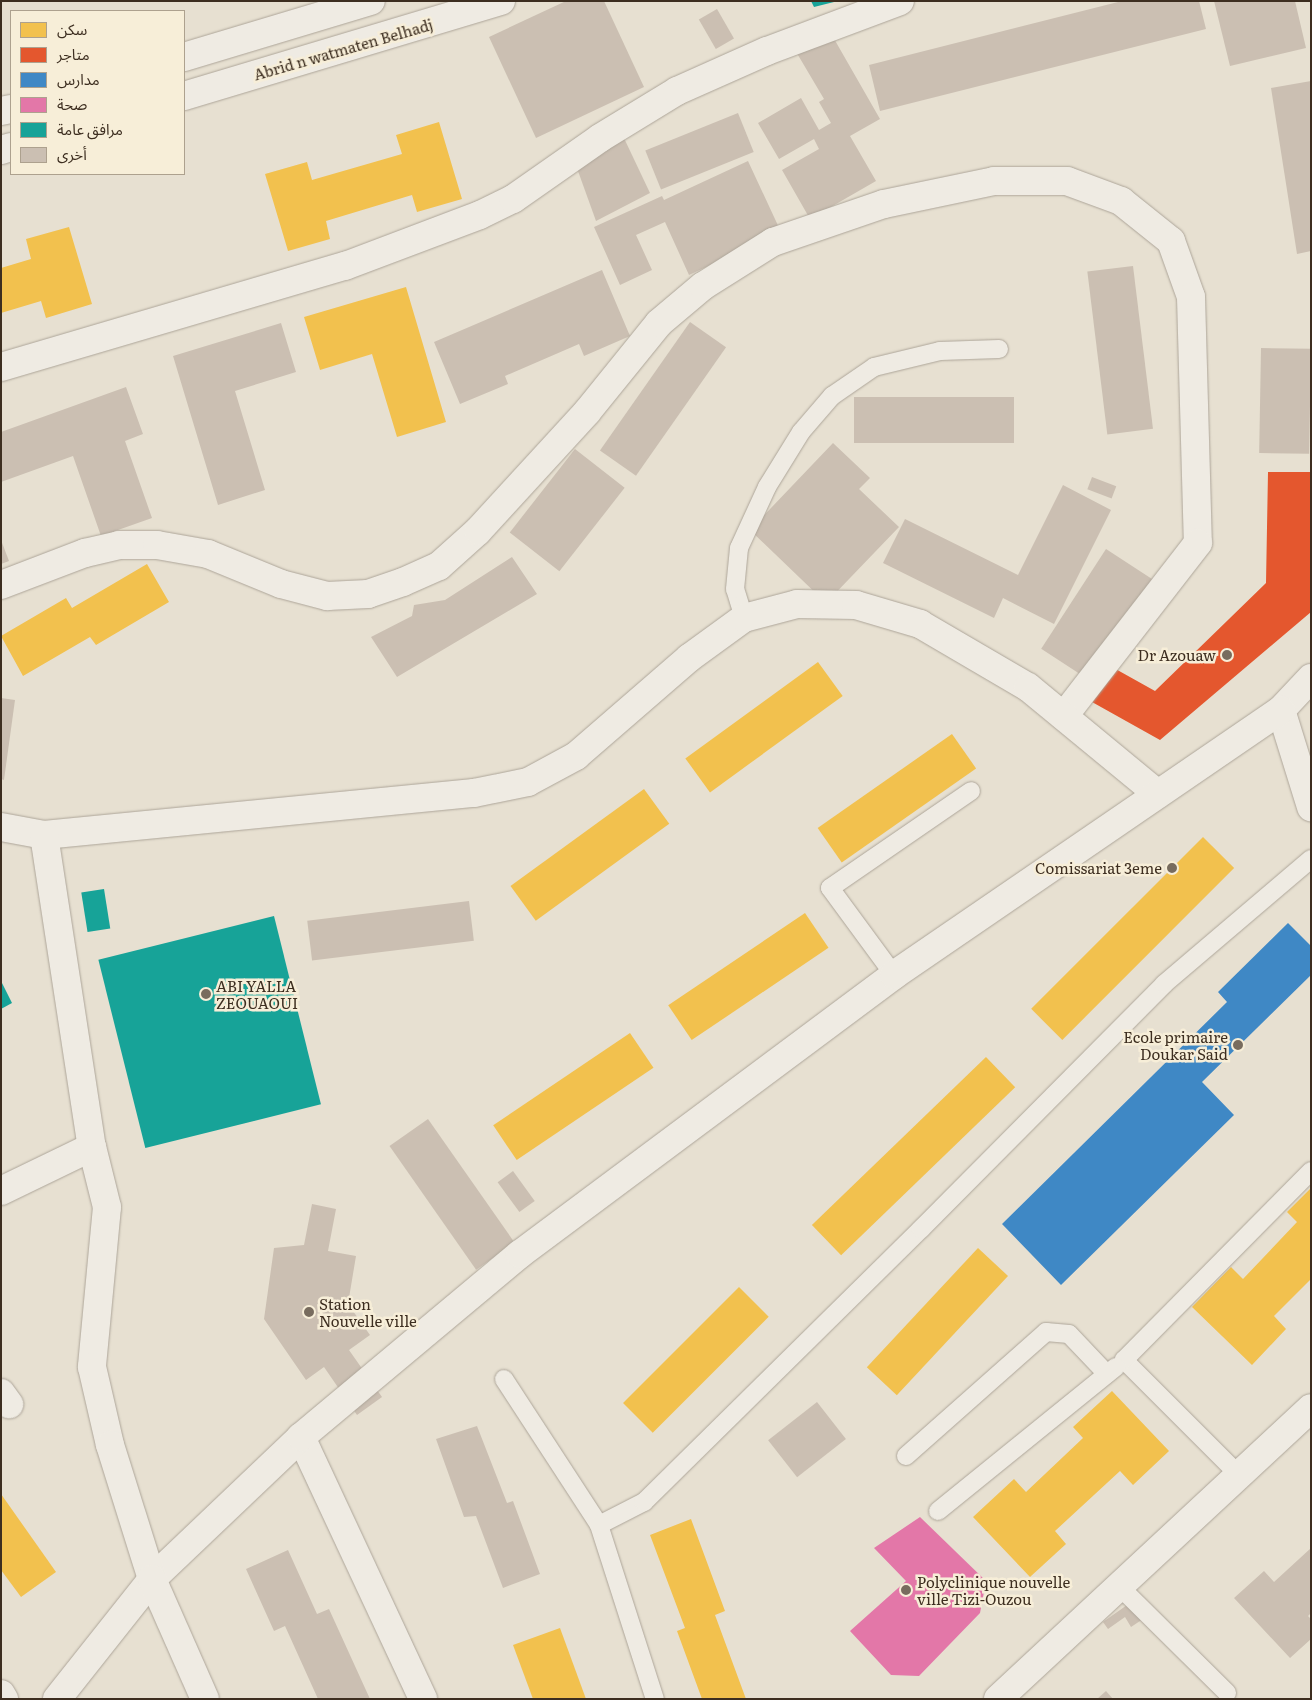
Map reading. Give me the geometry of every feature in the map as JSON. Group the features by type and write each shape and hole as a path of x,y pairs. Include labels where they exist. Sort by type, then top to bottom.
{"street":[{"path":"185,57 371,1"},
{"name":"Abrid n watmaten Belhadj","path":"185,96 501,1"},
{"path":"1,367 345,266 480,215 513,199 600,138 677,91 831,25 900,1"},
{"path":"1,585 85,553 119,545 157,545 208,554 281,584 327,596 368,594 403,582 439,566 478,531 587,412 659,323 703,286 766,247 830,221 884,204 994,181 1067,180 1121,201 1171,241 1190,297 1198,543 1064,716"},
{"path":"1,827 44,835 474,793 528,782 576,756 690,658 744,618 797,604 856,605 920,624 1028,687 1158,794"},
{"path":"57,1699 152,1579 301,1437 520,1254 894,975 1280,710 1311,678"},
{"path":"1280,710 1311,807"},
{"path":"44,835 92,1147 107,1207 92,1366 110,1445 152,1579 205,1699"},
{"path":"1,1190 92,1147"},
{"path":"998,1699 1311,1408"},
{"path":"301,1437 423,1699"},
{"path":"1,1694 4,1699"}],"lane":[{"path":"744,618 735,589 739,548 767,487 801,432 832,396 874,367 940,351 999,349"},
{"path":"894,975 830,888 971,791"},
{"path":"599,1525 644,1502 921,1229 1164,984 1311,859"},
{"path":"938,1511 1124,1360 1311,1172"},
{"path":"906,1456 1046,1332 1069,1334 1106,1374"},
{"path":"1124,1360 1239,1475"},
{"path":"504,1379 599,1525 655,1699"},
{"path":"1120,1586 1227,1693"}],"building: سكن":[{"path":"439,122 462,199 417,212 412,195 326,221 330,239 288,251 265,174 307,162 312,180 402,154 396,135"},
{"path":"69,227 92,304 46,318 41,301 1,313 1,268 31,259 26,239"},
{"path":"406,287 446,422 397,437 372,354 320,370 304,317"},
{"path":"147,564 169,602 96,645 90,637 23,676 1,636 66,598 72,608"},
{"path":"818,662 843,696 710,792 685,758"},
{"path":"952,734 976,768 842,862 818,828"},
{"path":"644,789 669,824 536,921 511,886"},
{"path":"1203,837 1234,868 1062,1040 1031,1009"},
{"path":"805,913 828,948 692,1040 668,1005"},
{"path":"630,1033 653,1068 517,1160 493,1125"},
{"path":"986,1057 1015,1087 841,1255 812,1225"},
{"path":"1311,1188 1311,1279 1274,1316 1286,1329 1252,1365 1192,1307 1231,1267 1243,1279 1297,1222 1287,1212"},
{"path":"978,1248 1008,1276 897,1395 867,1367"},
{"path":"739,1287 769,1317 653,1433 623,1403"},
{"path":"1112,1391 1169,1451 1133,1485 1120,1471 1055,1531 1066,1544 1030,1577 973,1517 1014,1479 1026,1492 1083,1438 1073,1427"},
{"path":"1,1494 56,1572 21,1597 1,1570"},
{"path":"691,1519 725,1611 715,1615 746,1699 702,1699 677,1631 685,1628 650,1535"},
{"path":"560,1628 586,1699 533,1699 513,1645"}],"building: متاجر":[{"path":"1268,472 1311,472 1311,612 1160,740 1092,702 1112,667 1155,691 1266,583"}],"building: مدارس":[{"path":"1288,923 1311,946 1311,975 1202,1082 1234,1115 1061,1285 1002,1224 1227,1002 1218,992"}],"building: صحة":[{"path":"920,1517 986,1581 980,1613 919,1676 891,1675 850,1631 906,1581 874,1548"}],"building: مرافق عامة":[{"path":"811,1 834,1 834,2 814,7"},
{"path":"104,889 110,929 88,932 81,893"},
{"name":"ABI YALLA ZEOUAOUI","path":"274,916 321,1104 145,1148 98,960"},
{"path":"1,981 12,1003 1,1009"}],"building: أخرى":[{"path":"566,1 604,1 644,87 536,138 489,37"},
{"path":"1122,1 1199,1 1206,29 880,111 869,65"},
{"path":"1214,1 1295,1 1306,48 1230,66"},
{"path":"717,9 734,38 716,49 699,20"},
{"path":"829,30 880,119 850,136 876,181 810,219 782,170 819,149 814,139 779,159 758,123 801,98 819,130 831,123 819,102 824,99 795,50"},
{"path":"1311,81 1311,251 1297,254 1271,88"},
{"path":"738,113 754,152 661,189 645,150"},
{"path":"623,136 650,193 596,221 574,160"},
{"path":"748,161 781,232 689,275 665,222 636,235 652,270 620,285 594,227 662,196 664,200"},
{"path":"1133,266 1153,429 1107,434 1087,272"},
{"path":"602,270 630,336 584,356 579,344 505,376 508,384 460,404 434,342"},
{"path":"690,322 726,347 636,476 600,451"},
{"path":"281,323 296,372 235,391 265,490 218,505 173,356"},
{"path":"1261,348 1311,349 1309,454 1259,453"},
{"path":"126,387 143,434 125,441 152,518 101,536 73,456 1,482 1,432"},
{"path":"854,397 1014,397 1014,443 854,443"},
{"path":"833,443 870,478 859,489 899,527 826,603 750,530"},
{"path":"575,449 625,488 559,571 510,533"},
{"path":"1092,477 1116,486 1112,498 1087,489"},
{"path":"1063,485 1111,510 1054,624 1003,598 994,618 883,563 905,519 1018,575"},
{"path":"1,540 9,561 1,564"},
{"path":"1106,549 1155,581 1091,681 1041,649"},
{"path":"512,557 537,594 397,677 371,637 412,616 414,605 445,600"},
{"path":"1,698 15,700 4,780 1,779"},
{"path":"469,901 474,941 312,961 307,921"},
{"path":"428,1119 515,1243 476,1270 389,1146"},
{"path":"513,1171 535,1201 519,1212 498,1182"},
{"name":"Station Nouvelle ville","path":"312,1204 336,1209 328,1251 356,1256 348,1304 370,1335 349,1350 382,1397 357,1415 324,1367 306,1380 264,1319 274,1248 304,1245"},
{"path":"817,1402 846,1439 797,1477 768,1440"},
{"path":"477,1426 507,1503 513,1501 540,1574 503,1588 476,1516 464,1517 436,1439"},
{"path":"1311,1548 1311,1613 1308,1616 1311,1619 1311,1639 1290,1658 1234,1598 1264,1571 1274,1582"},
{"path":"288,1550 317,1614 329,1609 370,1699 318,1699 285,1626 274,1631 246,1569"},
{"path":"1137,1598 1149,1615 1131,1627 1125,1617 1108,1629 1103,1622"},
{"path":"1106,1691 1113,1699 1097,1699"}],"place":[{"name":"Dr Azouaw","path":"1227,655"},
{"name":"Comissariat 3eme","path":"1172,868"},
{"name":"ABI YALLA ZEOUAOUI","path":"206,994"},
{"name":"Ecole primaire Doukar Said","path":"1238,1045"},
{"name":"Station Nouvelle ville","path":"309,1312"},
{"name":"Polyclinique nouvelle ville Tizi-Ouzou","path":"906,1590"}]}
